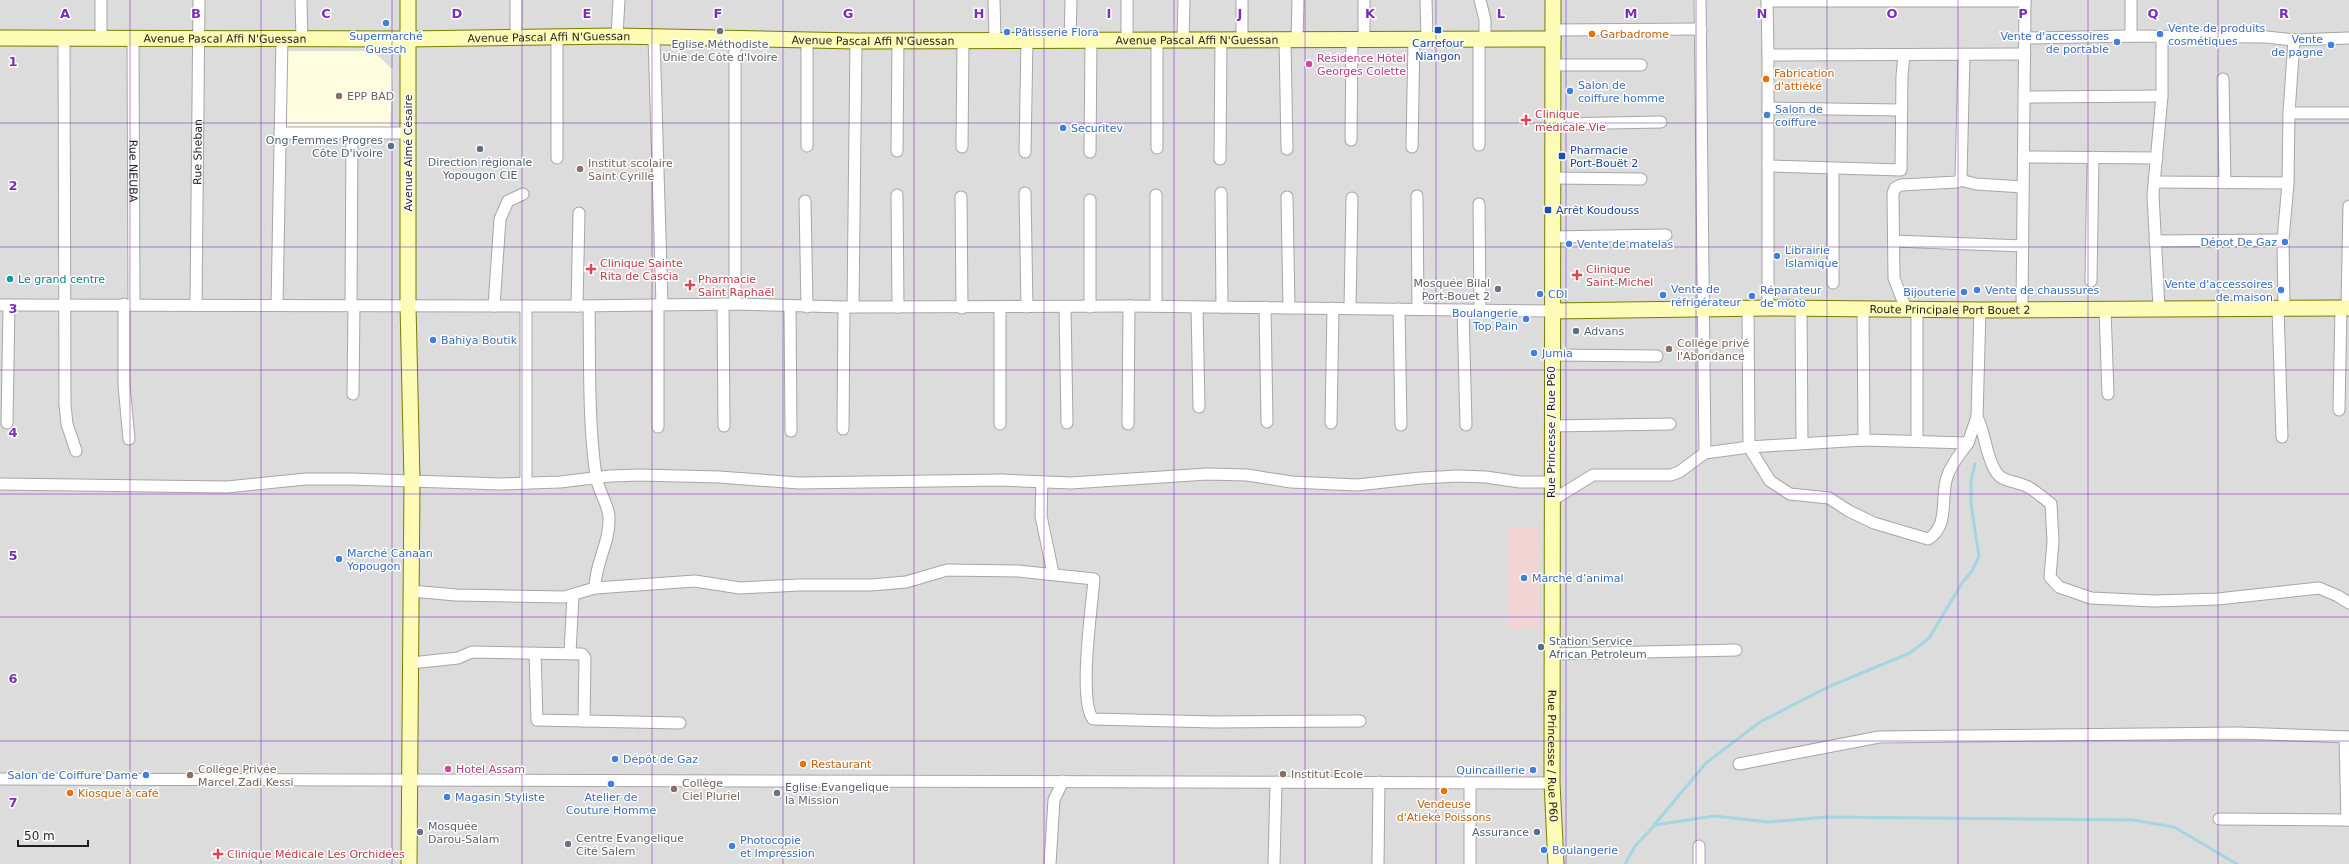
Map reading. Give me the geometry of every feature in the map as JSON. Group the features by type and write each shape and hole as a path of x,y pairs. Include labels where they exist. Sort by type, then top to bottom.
{"street":[{"path":"101,0 101,38"},
{"name":"Rue Sheban","path":"196,305 199,0"},
{"path":"301,0 302,38"},
{"name":"Avenue Aimé Césaire","path":"408,0 408,305 412,481 409,864"},
{"path":"516,0 516,38"},
{"path":"617,36 620,0"},
{"path":"994,0 995,39"},
{"path":"1070,39 1071,0"},
{"path":"1127,0 1127,40"},
{"path":"1183,40 1184,0"},
{"path":"1242,0 1242,40"},
{"path":"1287,149 1291,40 1298,0"},
{"path":"1351,140 1358,40 1364,0"},
{"path":"1412,147 1420,40 1426,0"},
{"path":"1479,145 1482,39 1485,20 1480,0"},
{"name":"Rue Princesse / Rue P60","path":"1553,0 1551,501 1552,783 1556,864"},
{"path":"1700,0 1705,453"},
{"path":"1768,308 1768,55 1766,1 2025,0 2026,38 2023,158 2022,309"},
{"path":"2131,0 2131,36"},
{"path":"1553,35 1701,29"},
{"name":"Avenue Pascal Affi N'Guessan","path":"0,38 407,39 617,36 856,41 1091,39 1221,41 1482,39 1553,35"},
{"path":"2026,38 2131,36 2266,37 2294,40 2349,38"},
{"path":"557,37 557,158"},
{"path":"654,37 660,304 658,427"},
{"path":"2159,308 2153,195 2162,96 2162,37"},
{"path":"64,38 65,405 67,424 76,452"},
{"name":"Rue NEUBA","path":"129,439 124,385 129,304 133,38"},
{"path":"277,305 282,38"},
{"path":"735,38 735,304"},
{"path":"807,39 807,146"},
{"path":"1090,152 1091,39"},
{"path":"1025,152 1027,40"},
{"path":"1156,40 1158,148"},
{"path":"2282,437 2281,308 2283,240 2288,183 2289,113 2294,40"},
{"path":"843,429 856,41"},
{"path":"897,151 898,41"},
{"path":"962,147 963,41"},
{"path":"1220,159 1221,41"},
{"path":"1768,55 2025,54"},
{"path":"1901,185 1901,110 1904,55"},
{"path":"1960,180 1962,175 1964,55"},
{"path":"1553,65 1641,65"},
{"path":"2223,80 2225,183"},
{"path":"2025,97 2162,96"},
{"path":"1768,108 1901,110"},
{"path":"2289,113 2349,113"},
{"path":"1553,124 1661,122"},
{"path":"280,133 408,133"},
{"path":"352,133 353,394"},
{"path":"2091,280 2093,157"},
{"path":"2023,158 2157,158"},
{"path":"1768,166 1901,170"},
{"path":"1833,169 1833,283"},
{"path":"1553,178 1641,179"},
{"path":"1917,441 1912,309 1894,278 1893,193 1895,188 1901,185 1960,180 1976,184 2023,187"},
{"path":"2155,182 2288,183"},
{"path":"1026,193 1027,307"},
{"path":"1220,193 1222,307"},
{"path":"494,306 500,220 508,201 523,194"},
{"path":"897,195 898,307"},
{"path":"1156,195 1156,306"},
{"path":"1417,196 1418,309"},
{"path":"961,197 962,308"},
{"path":"1287,197 1289,308"},
{"path":"1350,308 1352,198"},
{"path":"1090,200 1090,307"},
{"path":"805,201 807,307"},
{"path":"1479,204 1480,310"},
{"path":"2339,410 2346,308 2349,206"},
{"path":"577,306 579,213"},
{"path":"1552,237 1666,235"},
{"path":"2155,241 2283,240"},
{"path":"1894,241 2023,246"},
{"path":"7,423 4,305 352,304 589,306 735,304 807,307 962,308 1156,306 1551,311"},
{"path":"723,304 724,426"},
{"path":"526,306 526,483"},
{"path":"589,306 591,398 596,478 608,508 609,518 606,546 596,570 595,588"},
{"path":"790,306 791,431"},
{"path":"1128,424 1129,306"},
{"path":"1000,307 1000,424"},
{"path":"1065,307 1067,423"},
{"path":"1197,307 1199,407"},
{"path":"1265,307 1267,422"},
{"path":"1331,423 1333,308"},
{"path":"1748,308 1749,447 1766,475 1779,488 1801,496 1829,498 1848,511 1874,523 1928,539 1934,535 1942,520 1946,478 1950,468 1968,443 1977,417 1980,310"},
{"name":"Route Principale Port Bouet 2","path":"1551,311 1748,308 1980,310 2346,308"},
{"path":"1801,308 1802,442"},
{"path":"1399,309 1401,425"},
{"path":"1864,309 1864,440"},
{"path":"2105,309 2108,394"},
{"path":"1463,310 1466,424"},
{"path":"1551,355 1657,356"},
{"path":"1977,417 1982,427 1988,453 1996,473 2005,480 2026,486 2051,504 2053,541 2050,577 2059,587 2091,598 2154,601 2218,599 2319,588 2338,596 2349,603"},
{"path":"1551,426 1670,424"},
{"path":"1551,501 1593,475 1671,475 1679,472 1705,453 1802,442 1864,440 1968,443"},
{"path":"0,484 166,488 245,486 306,479 448,483 526,483 640,475 719,477 806,483 927,480 1071,483 1206,474 1247,475 1291,482 1357,485 1421,478 1458,476 1486,477 1520,482 1551,482"},
{"path":"1042,482 1041,516 1054,573"},
{"path":"411,591 456,595 550,598 573,596 595,588 695,581 740,588 799,584 871,585 906,582 947,570 1054,573 1094,579 1087,680 1087,701 1090,715 1093,719 1214,722 1360,721"},
{"path":"570,653 573,596"},
{"path":"1552,654 1736,650"},
{"path":"410,662 458,658 472,652 580,653 585,658 584,721"},
{"path":"535,653 537,720 680,722"},
{"path":"1739,764 1879,736 2238,733 2347,737 2348,820 2219,819"},
{"path":"0,779 1552,783"},
{"path":"1050,864 1054,800 1063,781"},
{"path":"1274,864 1276,782"},
{"path":"1378,864 1379,782"},
{"path":"1470,783 1470,864"},
{"path":"1700,846 1700,864"}],"shaded area":[{"path":"0,0 2349,0 2349,864 0,864"},
{"name":"EPP BAD","path":"285,51 373,51 393,70 390,128 285,129"},
{"name":"Marché d’animal","path":"1508,528 1539,528 1539,628 1508,628"}],"waterway":[{"path":"1655,824 1706,763 1760,722 1828,687 1910,653 1929,638 1962,583 1972,571 1979,556 1971,504 1971,481 1975,464"},
{"path":"1625,864 1635,846 1655,825 1714,816 1768,822 1826,817 2133,820 2174,827 2237,864"}],"place":[{"name":"Supermarché Guesch","path":"386,23"},
{"name":"Carrefour Niangon","path":"1438,30"},
{"name":"Eglise Méthodiste Unie de Côte d'Ivoire","path":"720,31"},
{"name":"Pâtisserie Flora","path":"1007,32"},
{"name":"Garbadrome","path":"1592,34"},
{"name":"Vente de produits cosmétiques","path":"2160,34"},
{"name":"Vente d'accessoires de portable","path":"2117,42"},
{"name":"Vente de pagne","path":"2331,45"},
{"name":"Résidence Hôtel Georges Colette","path":"1309,64"},
{"name":"Fabrication d'attiéké","path":"1766,79"},
{"name":"Salon de coiffure homme","path":"1570,91"},
{"name":"EPP BAD","path":"339,96"},
{"name":"Salon de coiffure","path":"1767,115"},
{"name":"Clinique médicale Vie","path":"1526,120"},
{"name":"Securitev","path":"1063,128"},
{"name":"Ong Femmes Progres Côte D'ivoire","path":"391,146"},
{"name":"Direction régionale Yopougon CIE","path":"480,149"},
{"name":"Pharmacie Port-Bouët 2","path":"1562,156"},
{"name":"Institut scolaire Saint Cyrille","path":"580,169"},
{"name":"Arrêt Koudouss","path":"1548,210"},
{"name":"Dépot De Gaz","path":"2285,242"},
{"name":"Vente de matelas","path":"1569,244"},
{"name":"Librairie Islamique","path":"1777,256"},
{"name":"Clinique Sainte Rita de Cascia","path":"591,269"},
{"name":"Clinique Saint-Michel","path":"1577,275"},
{"name":"Le grand centre","path":"10,279"},
{"name":"Pharmacie Saint Raphaël","path":"690,285"},
{"name":"Mosquée Bilal Port-Bouet 2","path":"1498,289"},
{"name":"Vente de chaussures","path":"1977,290"},
{"name":"Vente d'accessoires de maison","path":"2281,290"},
{"name":"Bijouterie","path":"1964,292"},
{"name":"CDI","path":"1540,294"},
{"name":"Vente de réfrigérateur","path":"1663,295"},
{"name":"Réparateur de moto","path":"1752,296"},
{"name":"Boulangerie Top Pain","path":"1526,319"},
{"name":"Advans","path":"1576,331"},
{"name":"Bahiya Boutik","path":"433,340"},
{"name":"Collége privé l'Abondance","path":"1669,349"},
{"name":"Jumia","path":"1534,353"},
{"name":"Marché Canaan Yopougon","path":"339,559"},
{"name":"Marché d’animal","path":"1524,578"},
{"name":"Station Service African Petroleum","path":"1541,647"},
{"name":"Dépôt de Gaz","path":"615,759"},
{"name":"Restaurant","path":"803,764"},
{"name":"Hotel Assam","path":"448,769"},
{"name":"Quincaillerie","path":"1533,770"},
{"name":"Institut Ecole","path":"1283,774"},
{"name":"Salon de Coiffure Dame","path":"146,775"},
{"name":"Collège Privée Marcel Zadi Kessi","path":"190,775"},
{"name":"Atelier de Couture Homme","path":"611,784"},
{"name":"Collège Ciel Pluriel","path":"674,789"},
{"name":"Vendeuse d'Atiéké Poissons","path":"1444,791"},
{"name":"Kiosque à café","path":"70,793"},
{"name":"Eglise Evangelique la Mission","path":"777,793"},
{"name":"Magasin Styliste","path":"447,797"},
{"name":"Mosquée Darou-Salam","path":"420,832"},
{"name":"Assurance","path":"1537,832"},
{"name":"Centre Evangelique Cité Salem","path":"568,844"},
{"name":"Photocopie et Impression","path":"732,846"},
{"name":"Boulangerie","path":"1544,850"},
{"name":"Clinique Médicale Les Orchidées","path":"218,854"}]}
